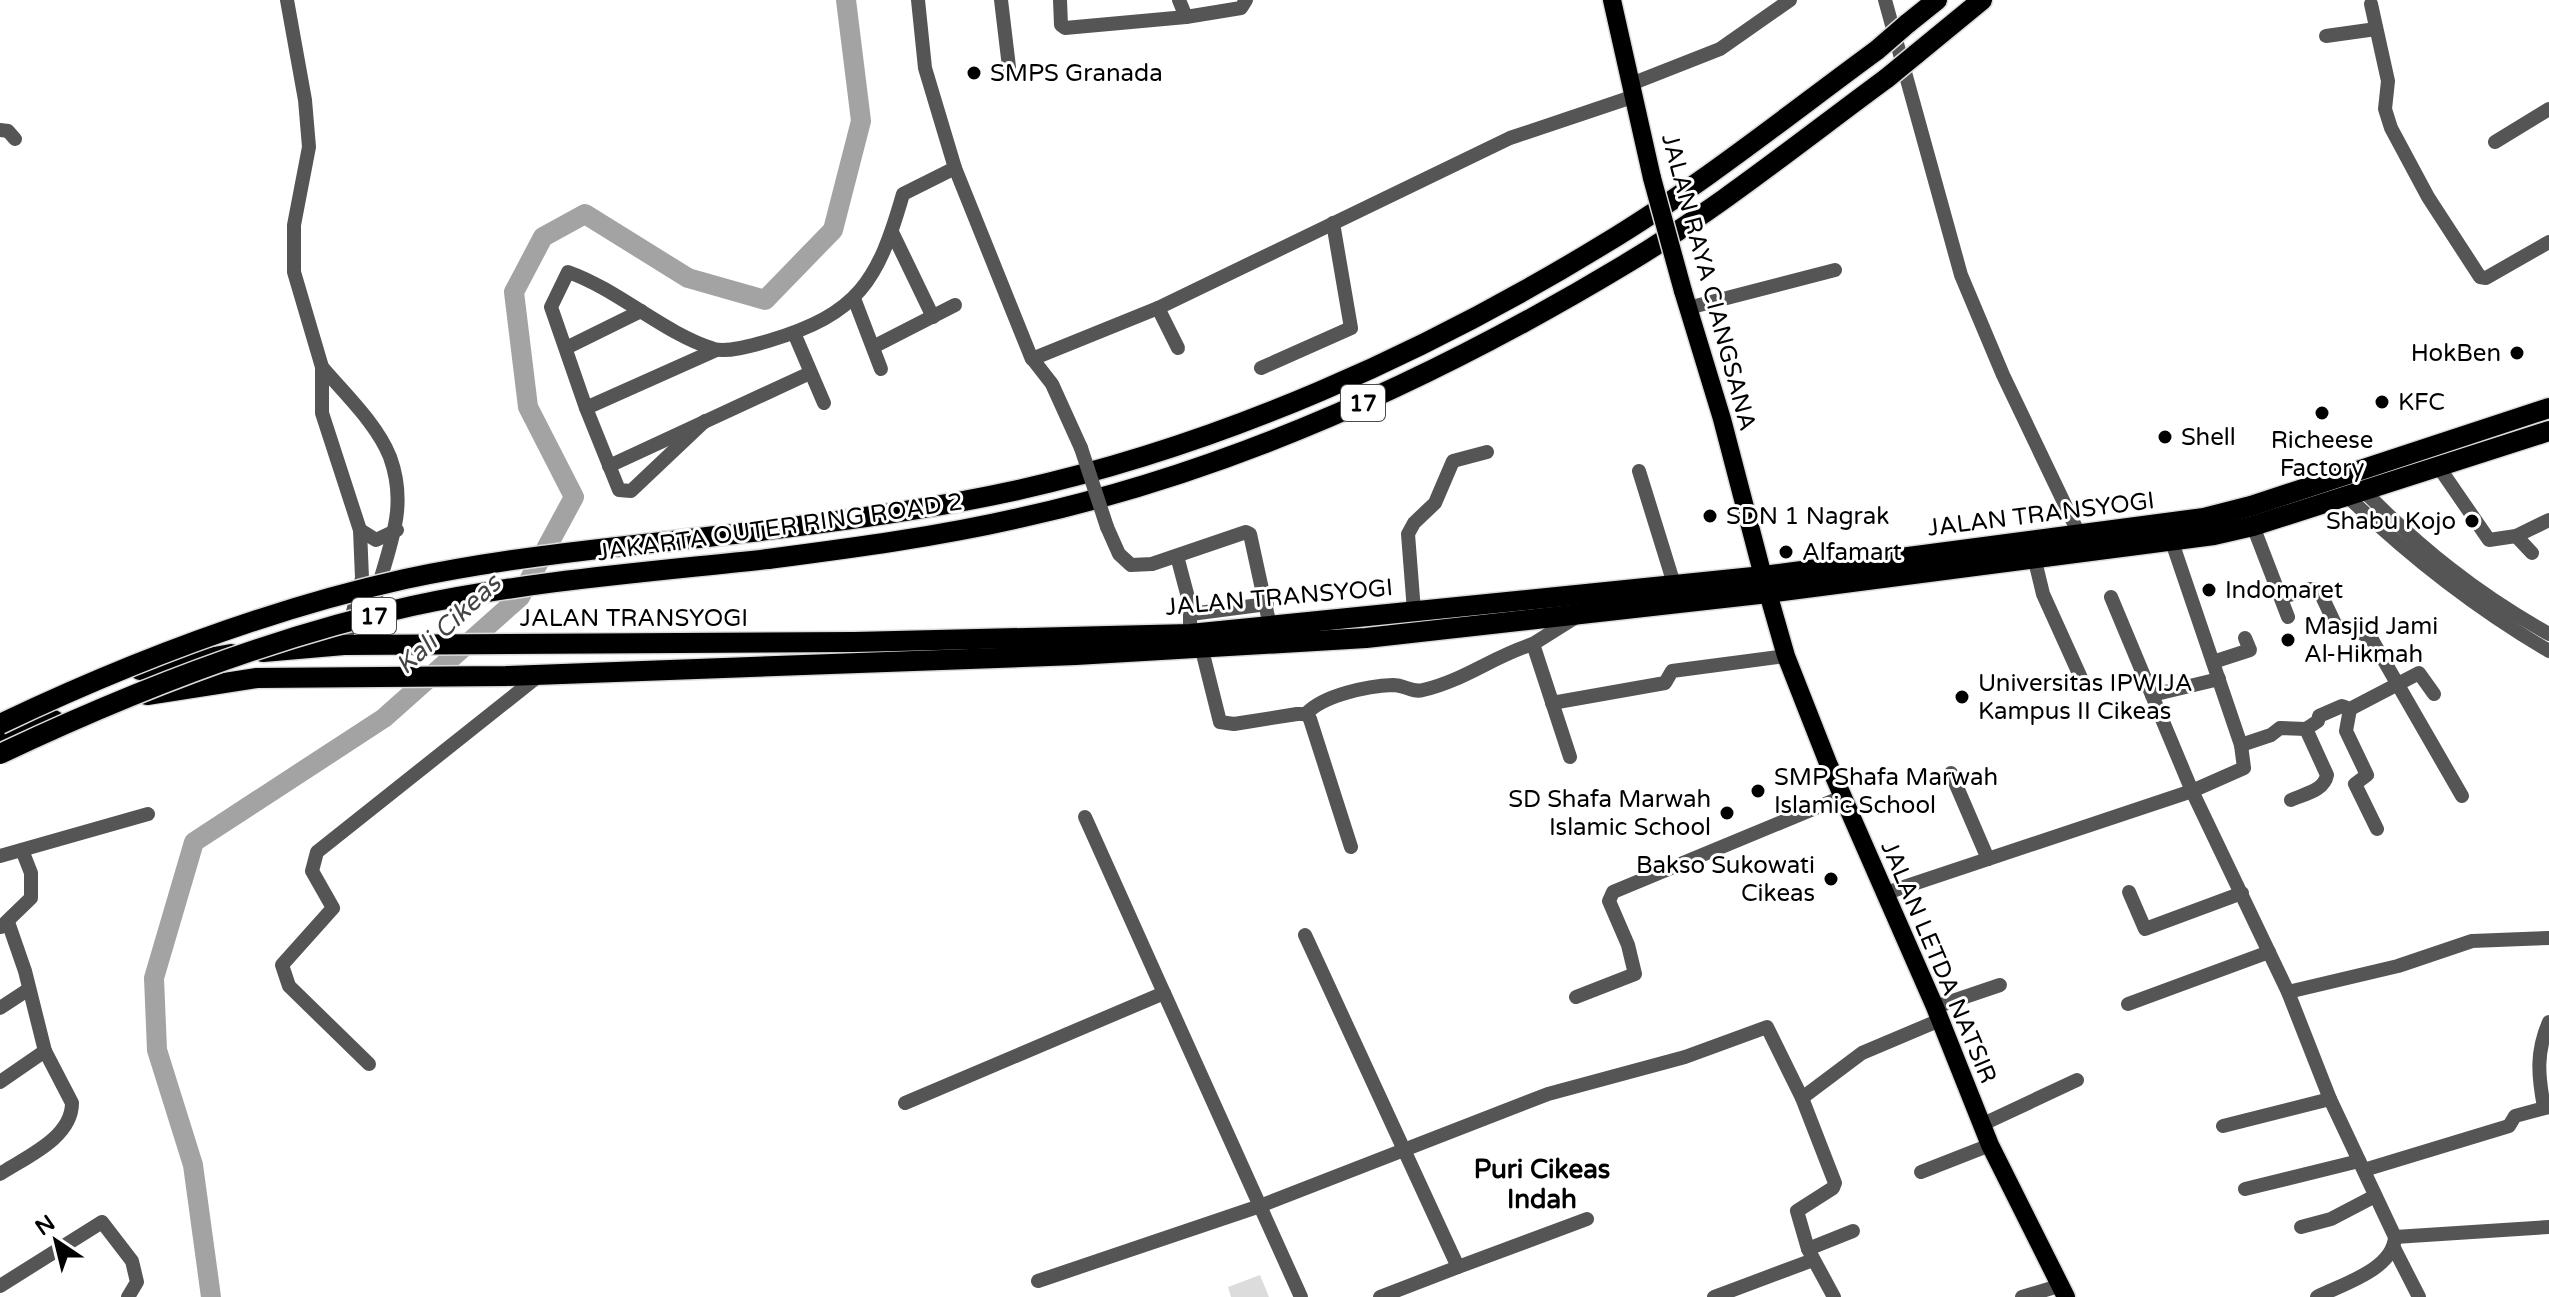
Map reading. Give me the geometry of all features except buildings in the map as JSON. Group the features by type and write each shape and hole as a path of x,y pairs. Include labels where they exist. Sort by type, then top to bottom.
{"highway":[{"name":"JAKARTA OUTER RING ROAD 2","path":"0,724 113,673 317,602 390,583 492,563 896,514 1088,472 1244,422 1355,375 1468,321 1604,244 1699,182 1877,50 1937,0"},
{"name":"JAKARTA OUTER RING ROAD 2","path":"0,754 165,683 324,629 411,607 496,591 900,542 1124,491 1253,448 1368,401 1484,345 1625,265 1716,205 1887,78 1982,0"},
{"name":"JALAN TRANSYOGI","path":"0,716 77,685 179,661 344,645 533,645 1194,633 1364,628 1580,614 2079,534 2204,518 2251,506 2549,408"},
{"path":"2476,431 2482,452"},
{"name":"JALAN TRANSYOGI","path":"0,744 46,722 135,697 257,678 506,676 1270,626 1364,628 1414,611 1674,584 1765,585 2035,561 2172,542 2253,526 2549,431"}],"main road":[{"name":"JALAN RAYA CIANGSANA","path":"1612,0 1652,178 1722,419 1765,585"},
{"name":"JALAN LETDA NATSIR","path":"1765,585 1786,656 1842,797 1886,893 1981,1125 2064,1291"}],"street":[{"path":"287,0 305,100 309,147 294,225 294,272 322,367 322,413 360,530 362,578 344,645"},
{"path":"918,0 925,68 955,168 1032,359 1058,395 1081,448 1119,554 1131,565 1152,564 1246,532 1250,534 1270,626"},
{"path":"1001,0 1009,67"},
{"path":"1060,0 1061,25 1065,28 1186,17 1241,8 1246,0"},
{"path":"1179,0 1186,17"},
{"path":"1032,359 1158,308 1510,138 1633,90 1720,49 1790,0"},
{"path":"1885,0 1961,275 2003,375 2079,534"},
{"path":"2371,4 2388,81 2385,109 2391,128 2428,197 2480,277 2486,278 2549,242"},
{"path":"2326,36 2376,29"},
{"path":"2495,142 2549,109"},
{"path":"0,130 8,131 15,139"},
{"path":"586,408 716,350 755,344 794,333 855,301 873,277 892,232 903,194 955,168"},
{"path":"1261,368 1351,328 1333,223"},
{"path":"892,232 933,317"},
{"path":"1685,300 1835,270"},
{"path":"705,421 631,491 619,490 551,307 568,272 596,282 641,311 716,350"},
{"path":"855,301 881,369"},
{"path":"873,347 955,305"},
{"path":"1158,308 1178,348"},
{"path":"566,348 641,311"},
{"path":"794,333 824,403"},
{"path":"322,367 374,430 390,457 398,507 397,530 377,594 375,645"},
{"path":"609,466 810,373"},
{"path":"1414,611 1408,534 1414,523 1435,503 1453,461 1487,452"},
{"path":"2438,466 2489,540 2516,536 2549,520"},
{"path":"1639,471 1674,584"},
{"path":"2354,492 2549,651"},
{"path":"2253,526 2288,617"},
{"path":"360,530 376,540 397,530"},
{"path":"2516,536 2532,553"},
{"path":"1886,893 2192,791 2244,768 2241,745 2172,542"},
{"path":"1177,556 1194,633 1220,722 1234,724 1306,714 1322,701 1390,685 1422,690 1461,678 1491,660 1533,644 1580,614"},
{"path":"2035,561 2046,602 2081,678"},
{"path":"2282,597 2310,589 2319,590 2336,626 2351,628 2371,638 2462,796"},
{"path":"2111,597 2192,791 2288,992 2330,1099 2419,1297"},
{"path":"1194,633 1267,604"},
{"path":"2505,617 2549,634"},
{"path":"2213,662 2250,650 2245,638"},
{"path":"1533,644 1570,757"},
{"path":"1552,703 1665,683 1672,671 1786,656"},
{"path":"2241,745 2271,735 2280,728 2306,729 2318,721 2319,716 2342,706 2350,709 2419,673 2434,694"},
{"path":"369,1064 289,986 282,965 333,908 312,871 317,852 541,674"},
{"path":"2152,695 2219,679"},
{"path":"2350,709 2346,731 2367,775 2355,784 2377,829"},
{"path":"1306,714 1351,847"},
{"path":"2291,800 2326,782 2327,775 2306,729"},
{"path":"1951,773 1988,859"},
{"path":"1576,997 1635,974 1628,945 1609,901 1613,892 1842,797"},
{"path":"0,856 148,814"},
{"path":"1085,817 1301,1297"},
{"path":"0,1174 53,1138 69,1119 72,1103 45,1051 29,989 4,925 31,898 31,873 22,850"},
{"path":"2129,892 2145,929 2242,893"},
{"path":"1305,935 1458,1267"},
{"path":"2288,992 2398,966 2472,941 2549,938"},
{"path":"2128,1004 2205,979 2269,952"},
{"path":"1802,1098 1862,1053 2000,985"},
{"path":"0,1008 29,989"},
{"path":"905,1103 1164,993"},
{"path":"2245,1189 2361,1166 2509,1126 2515,1116 2547,1107 2538,1076 2539,1047 2549,1022"},
{"path":"1038,1281 1260,1206 1548,1094 1685,1057 1762,1028 1772,1033 1802,1098 1835,1185 1797,1209 1810,1254 1834,1297"},
{"path":"0,1082 45,1051"},
{"path":"1981,1125 2077,1080"},
{"path":"2223,1126 2330,1099"},
{"path":"1921,1172 1990,1145"},
{"path":"2301,1227 2331,1219 2375,1196"},
{"path":"1380,1297 1587,1219"},
{"path":"0,1286 102,1222 132,1261 137,1282 128,1297"},
{"path":"2394,1242 2549,1227"},
{"path":"1714,1297 1739,1292 1853,1231"},
{"path":"2317,1297 2367,1272 2389,1256 2394,1242"},
{"path":"2022,1297 2064,1291"}],"shaded area":[{"path":"1260,1275 1269,1297 1231,1297 1228,1287"}],"waterway":[{"name":"Kali Cikeas","path":"211,1297 193,1165 157,1050 154,978 194,842 384,718 520,597 574,497 528,407 514,292 543,237 585,214 688,278 765,300 833,230 861,121 846,0"}],"place":[{"name":"SMPS Granada","path":"974,73"},
{"name":"HokBen","path":"2517,353"},
{"name":"KFC","path":"2382,402"},
{"name":"Richeese Factory","path":"2322,413"},
{"name":"Shell","path":"2165,437"},
{"name":"SDN 1 Nagrak","path":"1710,516"},
{"name":"Shabu Kojo","path":"2472,521"},
{"name":"Alfamart","path":"1786,552"},
{"name":"Indomaret","path":"2209,590"},
{"name":"Masjid Jami Al-Hikmah","path":"2288,640"},
{"name":"Universitas IPWIJA Kampus II Cikeas","path":"1962,697"},
{"name":"SMP Shafa Marwah Islamic School","path":"1758,791"},
{"name":"SD Shafa Marwah Islamic School","path":"1727,813"},
{"name":"Bakso Sukowati Cikeas","path":"1831,879"}],"district":[{"name":"Puri Cikeas Indah","path":"1542,1184"}]}
